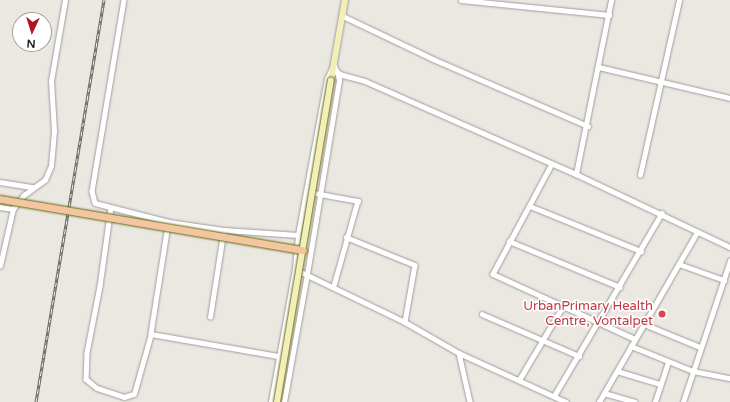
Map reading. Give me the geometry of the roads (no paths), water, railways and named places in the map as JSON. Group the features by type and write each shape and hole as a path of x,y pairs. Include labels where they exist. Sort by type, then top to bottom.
{"main road":[{"path":"277,402 304,250 333,64 345,0"},
{"path":"0,199 304,250"}],"street":[{"path":"0,266 13,209 33,187 42,182 49,174 54,152 51,81 65,0"},
{"path":"124,0 92,197 99,205 169,222 224,230 298,235"},
{"path":"461,0 608,15"},
{"path":"576,174 588,126 611,0"},
{"path":"640,175 662,82 679,0"},
{"path":"343,16 433,59 588,126"},
{"path":"284,402 308,274 338,80 337,72 333,64"},
{"path":"271,402 295,269 298,235 327,79 333,64"},
{"path":"599,67 730,98"},
{"path":"337,72 365,81 576,174 662,213 697,232 730,247"},
{"path":"552,164 530,206 509,241 493,274 635,339"},
{"path":"0,182 33,187"},
{"path":"306,192 358,201 346,237 334,286"},
{"path":"530,206 641,251"},
{"path":"0,207 13,209"},
{"path":"111,208 99,294 87,353 86,379 97,388 124,397 134,394 151,334 169,222"},
{"path":"554,396 599,323 662,213"},
{"path":"210,317 224,230"},
{"path":"599,402 697,232"},
{"path":"346,237 415,265 404,322"},
{"path":"509,241 620,287"},
{"path":"683,402 730,260"},
{"path":"679,264 724,280"},
{"path":"295,269 334,286 404,322 459,353 566,402"},
{"path":"519,380 563,306"},
{"path":"482,314 541,341 579,356"},
{"path":"644,324 700,347"},
{"path":"151,334 279,356"},
{"path":"631,346 693,371 730,378"},
{"path":"459,353 470,402"},
{"path":"655,402 668,362"},
{"path":"617,371 660,384"},
{"path":"604,393 635,402"}],"railway":[{"path":"36,402 104,0"}],"place":[{"name":"UrbanPrimary Health Centre, Vontalpet","path":"662,314"}]}
